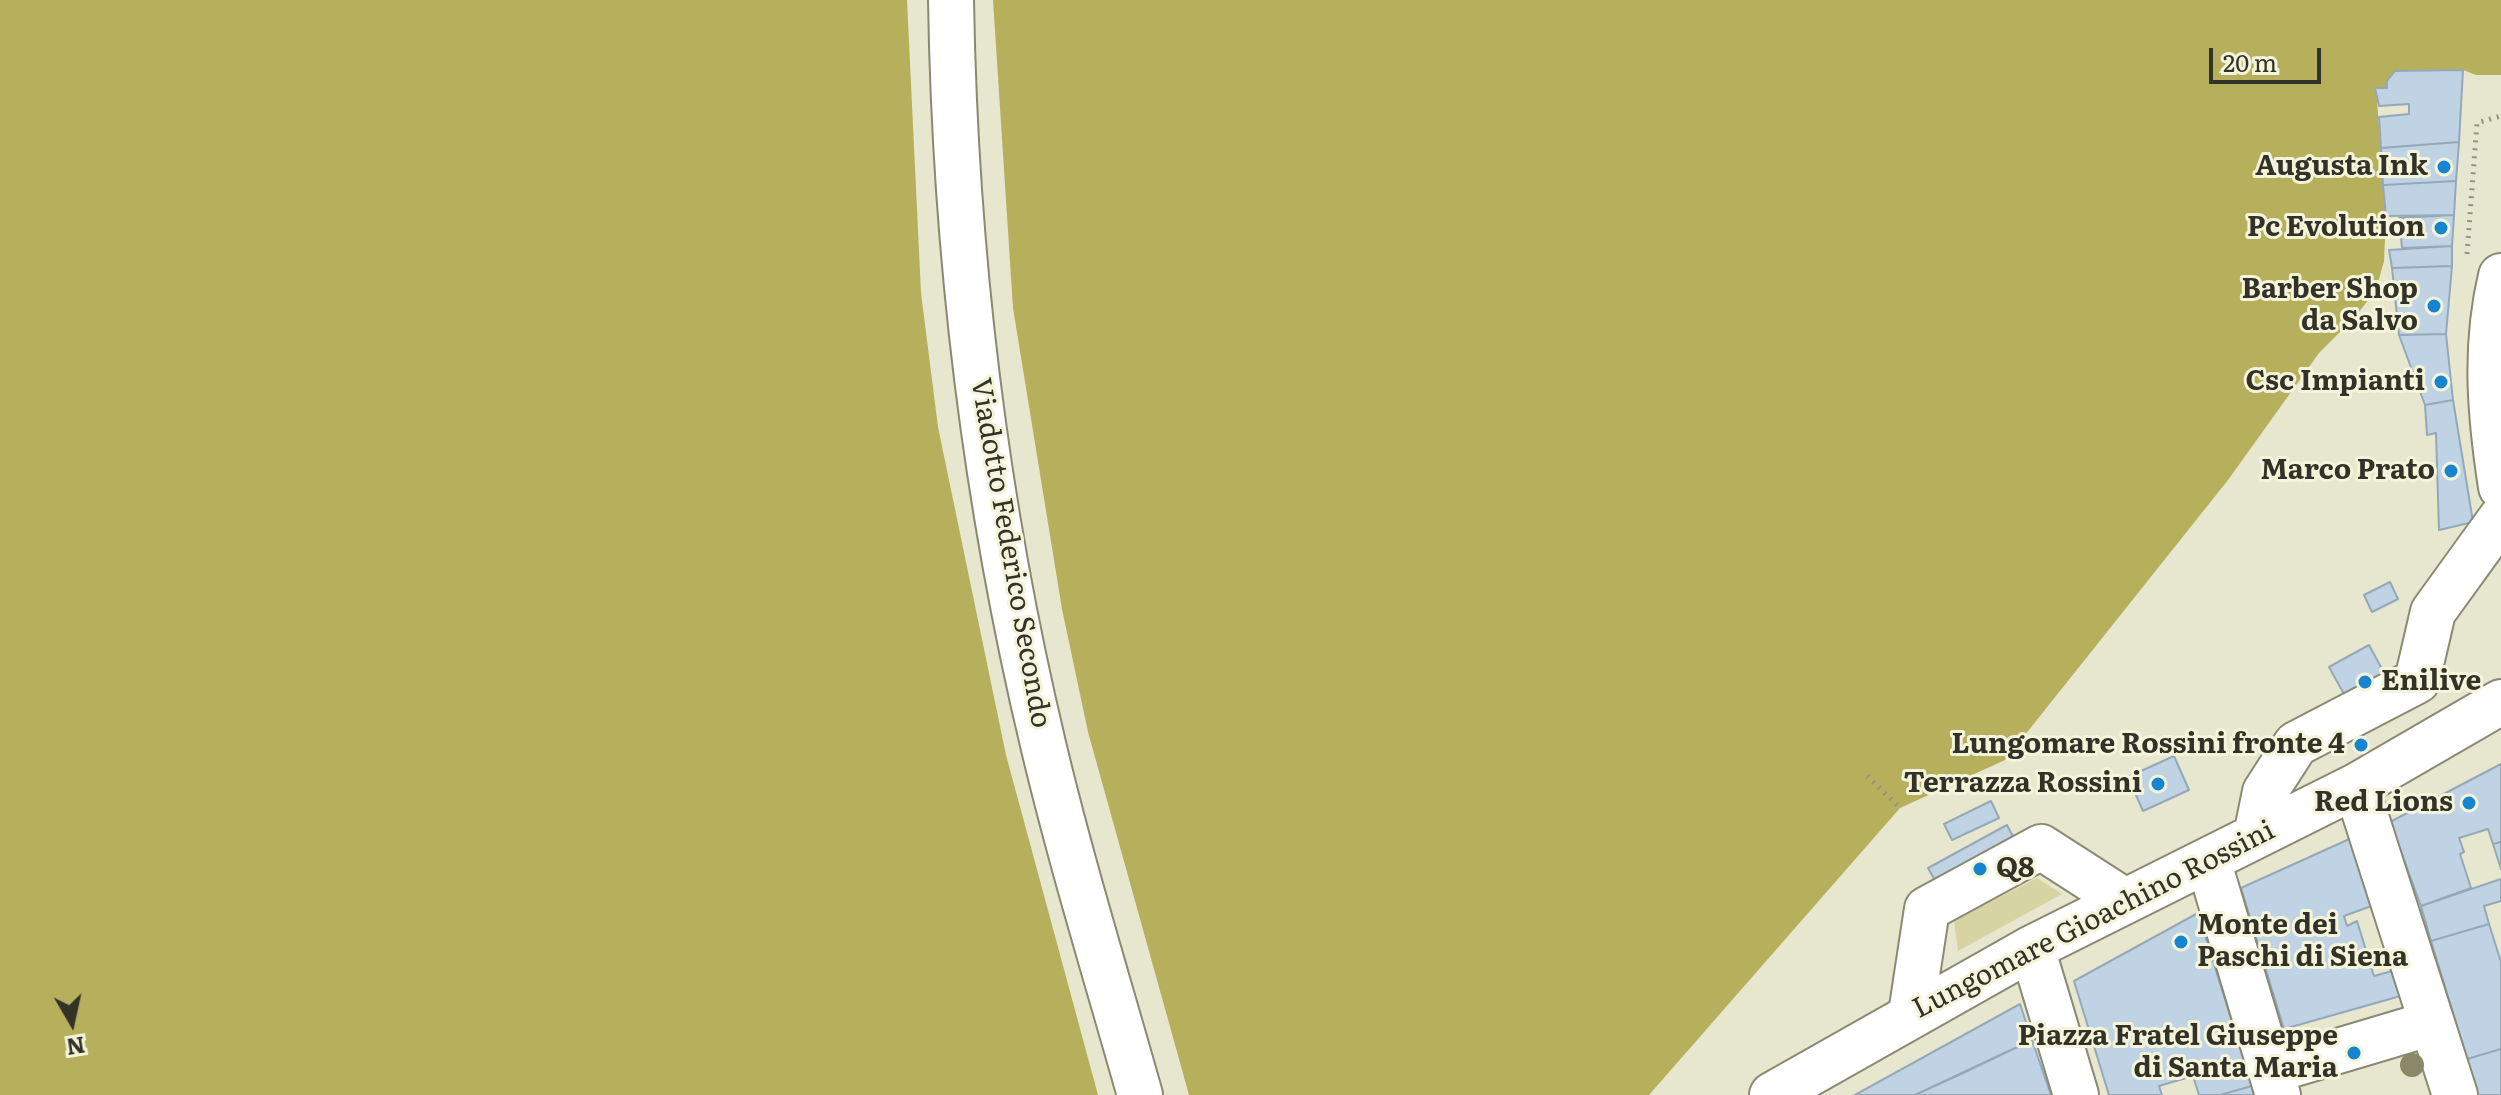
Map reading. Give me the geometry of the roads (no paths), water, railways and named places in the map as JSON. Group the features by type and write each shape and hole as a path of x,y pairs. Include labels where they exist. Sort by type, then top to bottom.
{"street":[{"name":"Viadotto Federico Secondo","path":"951,0 955,158 970,317 996,501 1043,743 1140,1095"},
{"path":"2501,276 2491,320 2490,402 2501,487"},
{"path":"2417,681 2433,612 2501,518"},
{"path":"2256,836 2265,792 2296,744 2417,681 2489,709"},
{"name":"Lungomare Gioachino Rossini","path":"1772,1095 2032,948 2356,786 2489,709"},
{"path":"2356,786 2455,1095"},
{"path":"1911,1014 1927,909 2041,847 2125,901"},
{"path":"2208,860 2275,1083 2432,1023"},
{"path":"2032,948 2076,1095"}],"place":[{"name":"Augusta Ink","path":"2444,167"},
{"name":"Pc Evolution","path":"2441,228"},
{"name":"Barber Shop da Salvo","path":"2434,306"},
{"name":"Csc Impianti","path":"2441,382"},
{"name":"Marco Prato","path":"2451,471"},
{"name":"Enilive","path":"2365,682"},
{"name":"Lungomare Rossini fronte 4","path":"2361,745"},
{"name":"Terrazza Rossini","path":"2158,784"},
{"name":"Red Lions","path":"2469,803"},
{"name":"Q8","path":"1980,869"},
{"name":"Monte dei Paschi di Siena","path":"2181,942"},
{"name":"Piazza Fratel Giuseppe di Santa Maria","path":"2354,1053"}]}
